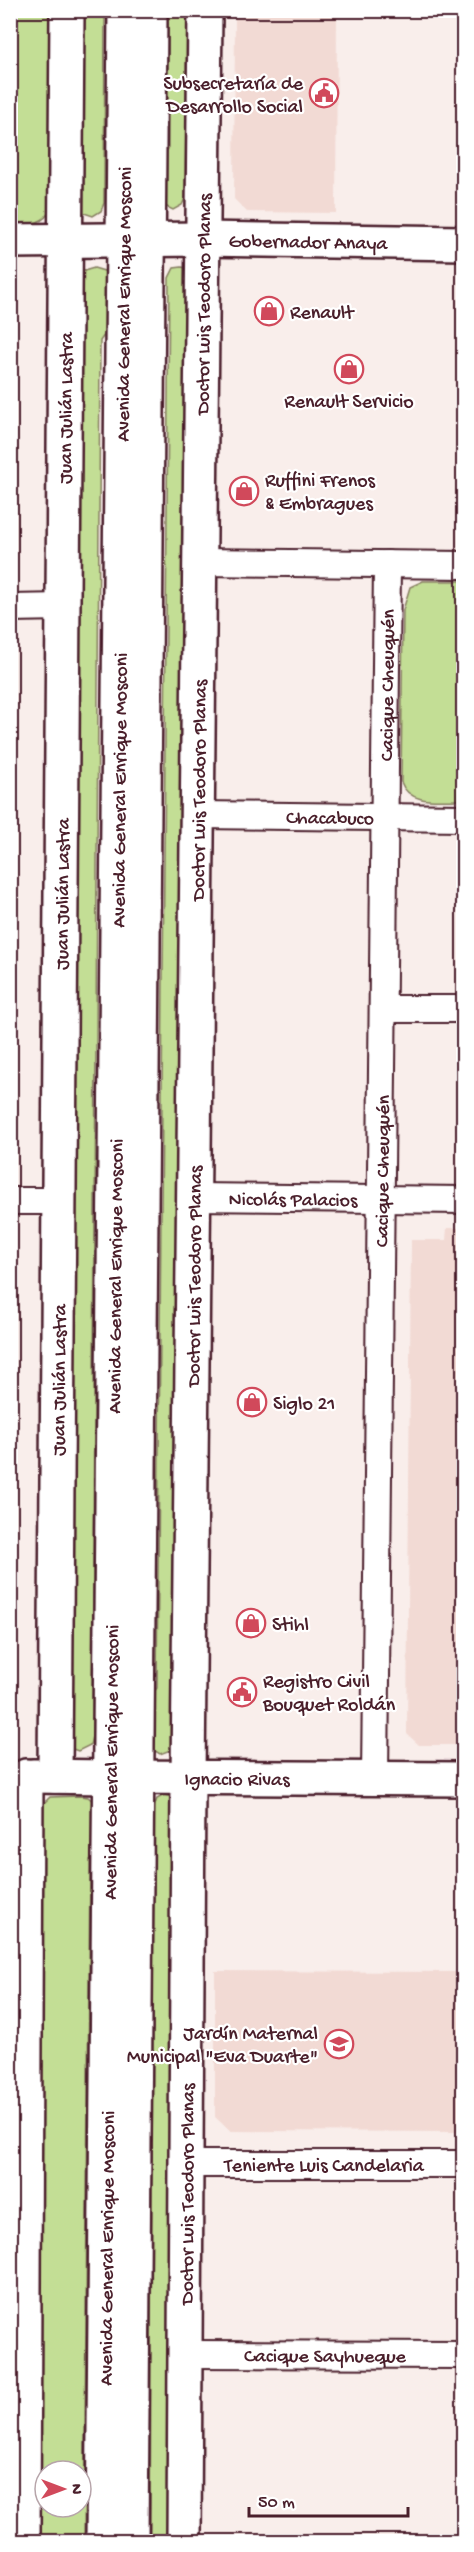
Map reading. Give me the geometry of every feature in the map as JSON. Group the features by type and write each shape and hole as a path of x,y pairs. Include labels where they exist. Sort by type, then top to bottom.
{"main road":[{"name":"Juan Julián Lastra","path":"23,2541 17,2458 18,1988 31,1776 59,1201 67,10"},
{"name":"Avenida General Enrique Mosconi","path":"125,10 136,241"},
{"name":"Avenida General Enrique Mosconi","path":"103,2541 123,1777 136,241 150,10"},
{"name":"Doctor Luis Teodoro Planas","path":"183,2541 205,10"},
{"name":"Gobernador Anaya","path":"10,241 203,239 464,243"},
{"name":"Ignacio Rivas","path":"31,1776 464,1779"},
{"name":"Avenida General Enrique Mosconi","path":"123,1777 131,2541"}],"street":[{"path":"200,562 464,565"},
{"name":"Cacique Cheuquén","path":"375,1779 387,564"},
{"path":"10,608 63,607"},
{"name":"Chacabuco","path":"198,815 464,818"},
{"path":"383,1009 464,1009"},
{"name":"Nicolás Palacios","path":"194,1197 464,1200"},
{"path":"10,1201 59,1201"},
{"name":"Teniente Luis Candelaria","path":"186,2164 464,2164"},
{"name":"Cacique Sayhueque","path":"184,2354 464,2355"}],"shaded area":[{"path":"235,11 337,11 336,213 247,212 234,199"},
{"path":"447,1228 464,1228 463,1745 419,1745 407,1734 411,1240 446,1240"},
{"name":"Jardín Maternal Municipal \"Eva Duarte\"","path":"215,1971 463,1972 463,2132 230,2131 215,2117"}],"green space":[{"path":"11,11 52,11 50,209 43,219 34,223 11,223"},
{"path":"78,11 105,11 104,203 101,211 93,216 81,212"},
{"path":"168,11 187,11 185,198 182,205 173,210 163,205 161,157 168,149"},
{"path":"94,268 108,275 111,325 100,341 92,1736 90,1745 78,1751 70,1748 80,276 84,271"},
{"path":"174,268 186,268 173,1749 160,1754 152,1749 149,1698 157,1688 169,278"},
{"path":"423,581 463,581 463,800 419,798 405,790 401,782 403,610 410,587"},
{"path":"164,1795 172,1797 174,2541 150,2542 154,1807 157,1799"},
{"path":"50,1797 88,1797 95,1803 98,1849 90,1860 85,2459 38,2459 41,1806"},
{"path":"38,2519 84,2519 84,2541 38,2542"}],"place":[{"name":"Subsecretaría de Desarrollo Social","path":"324,93"},
{"name":"Renault","path":"269,311"},
{"name":"Renault Servicio","path":"349,369"},
{"name":"Ruffini Frenos & Embragues","path":"244,491"},
{"name":"Siglo 21","path":"252,1402"},
{"name":"Stihl","path":"251,1623"},
{"name":"Registro Civil Bouquet Roldán","path":"242,1692"},
{"name":"Jardín Maternal Municipal \"Eva Duarte\"","path":"339,2044"}]}
